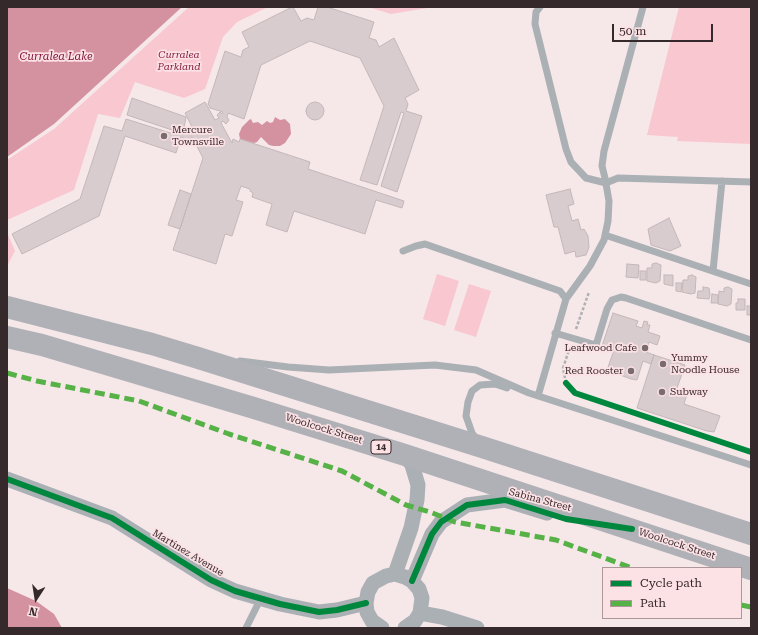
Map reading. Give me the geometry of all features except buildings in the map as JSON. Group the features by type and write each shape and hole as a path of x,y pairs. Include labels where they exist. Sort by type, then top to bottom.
{"main road":[{"path":"7,307 152,344 195,357 482,447 751,534"},
{"name":"Woolcock Street","path":"7,337 42,345 405,454 751,569"}],"street":[{"path":"395,574 411,528 417,500 418,485 412,465 405,454"},
{"name":"Martinez Avenue","path":"7,479 112,518 211,580 235,590 304,610 319,612 337,610 366,603"},
{"name":"Sabina Street","path":"412,581 432,534 441,522 467,504 505,500 566,519 632,530"},
{"path":"382,628 372,621 367,612 366,603 368,592 373,583 386,576 395,574 412,581 419,589 422,598 420,613 415,621 405,628"},
{"path":"420,613 477,628"}],"lane":[{"path":"540,7 536,12 535,24 566,149 571,162 586,178 606,183 618,178 751,182"},
{"path":"538,396 566,299 590,266 604,240 608,221 609,201 602,166 604,151 643,7"},
{"path":"713,271 722,181"},
{"path":"605,235 751,284"},
{"path":"403,251 425,244 560,291 566,299"},
{"path":"555,333 596,345 607,309 612,300 621,297 751,340"},
{"path":"195,357 329,370 435,365 476,370 529,393"},
{"path":"482,447 472,433 466,416 468,402 472,391 480,385 495,384 529,393 751,465"},
{"path":"246,628 261,598"}],"path":[{"path":"566,383 570,388"}],"green space":[{"name":"Curralea Parkland","path":"189,7 268,7 237,22 223,37 205,89 184,98 135,82 120,118 98,114 74,190 7,220 7,160 54,129"},
{"path":"368,7 433,7 391,14"},
{"path":"679,7 751,7 751,144 677,141 678,137 647,135"},
{"path":"7,232 15,251 7,266"},
{"path":"437,274 459,281 445,326 423,319"},
{"path":"469,284 491,291 476,337 454,330"}],"water":[{"name":"Curralea Lake","path":"7,7 182,7 54,124 7,157"},
{"path":"275,117 280,120 285,119 290,124 291,134 285,143 280,146 273,146 269,145 261,137 254,143 240,139 239,134 242,127 249,120 251,119 253,123 258,122 262,125 267,121 270,123 273,122"},
{"path":"7,588 36,601 54,614 62,628 7,628"}],"marked path":[{"path":"7,373 37,381 139,401 229,434 342,471 406,505 430,512 455,522 556,540 629,567"},
{"path":"742,605 751,607"}],"cycle path":[{"path":"566,383 575,393 751,452"},
{"path":"7,479 112,518 211,580 235,591 280,604 319,612 337,610 366,603"},
{"path":"412,581 432,534 441,522 467,505 505,500 566,519 632,529"}],"place":[{"name":"Mercure Townsville","path":"164,136"},
{"name":"Leafwood Cafe","path":"645,348"},
{"name":"Yummy Noodle House","path":"663,364"},
{"name":"Red Rooster","path":"631,371"},
{"name":"Subway","path":"662,392"}]}
